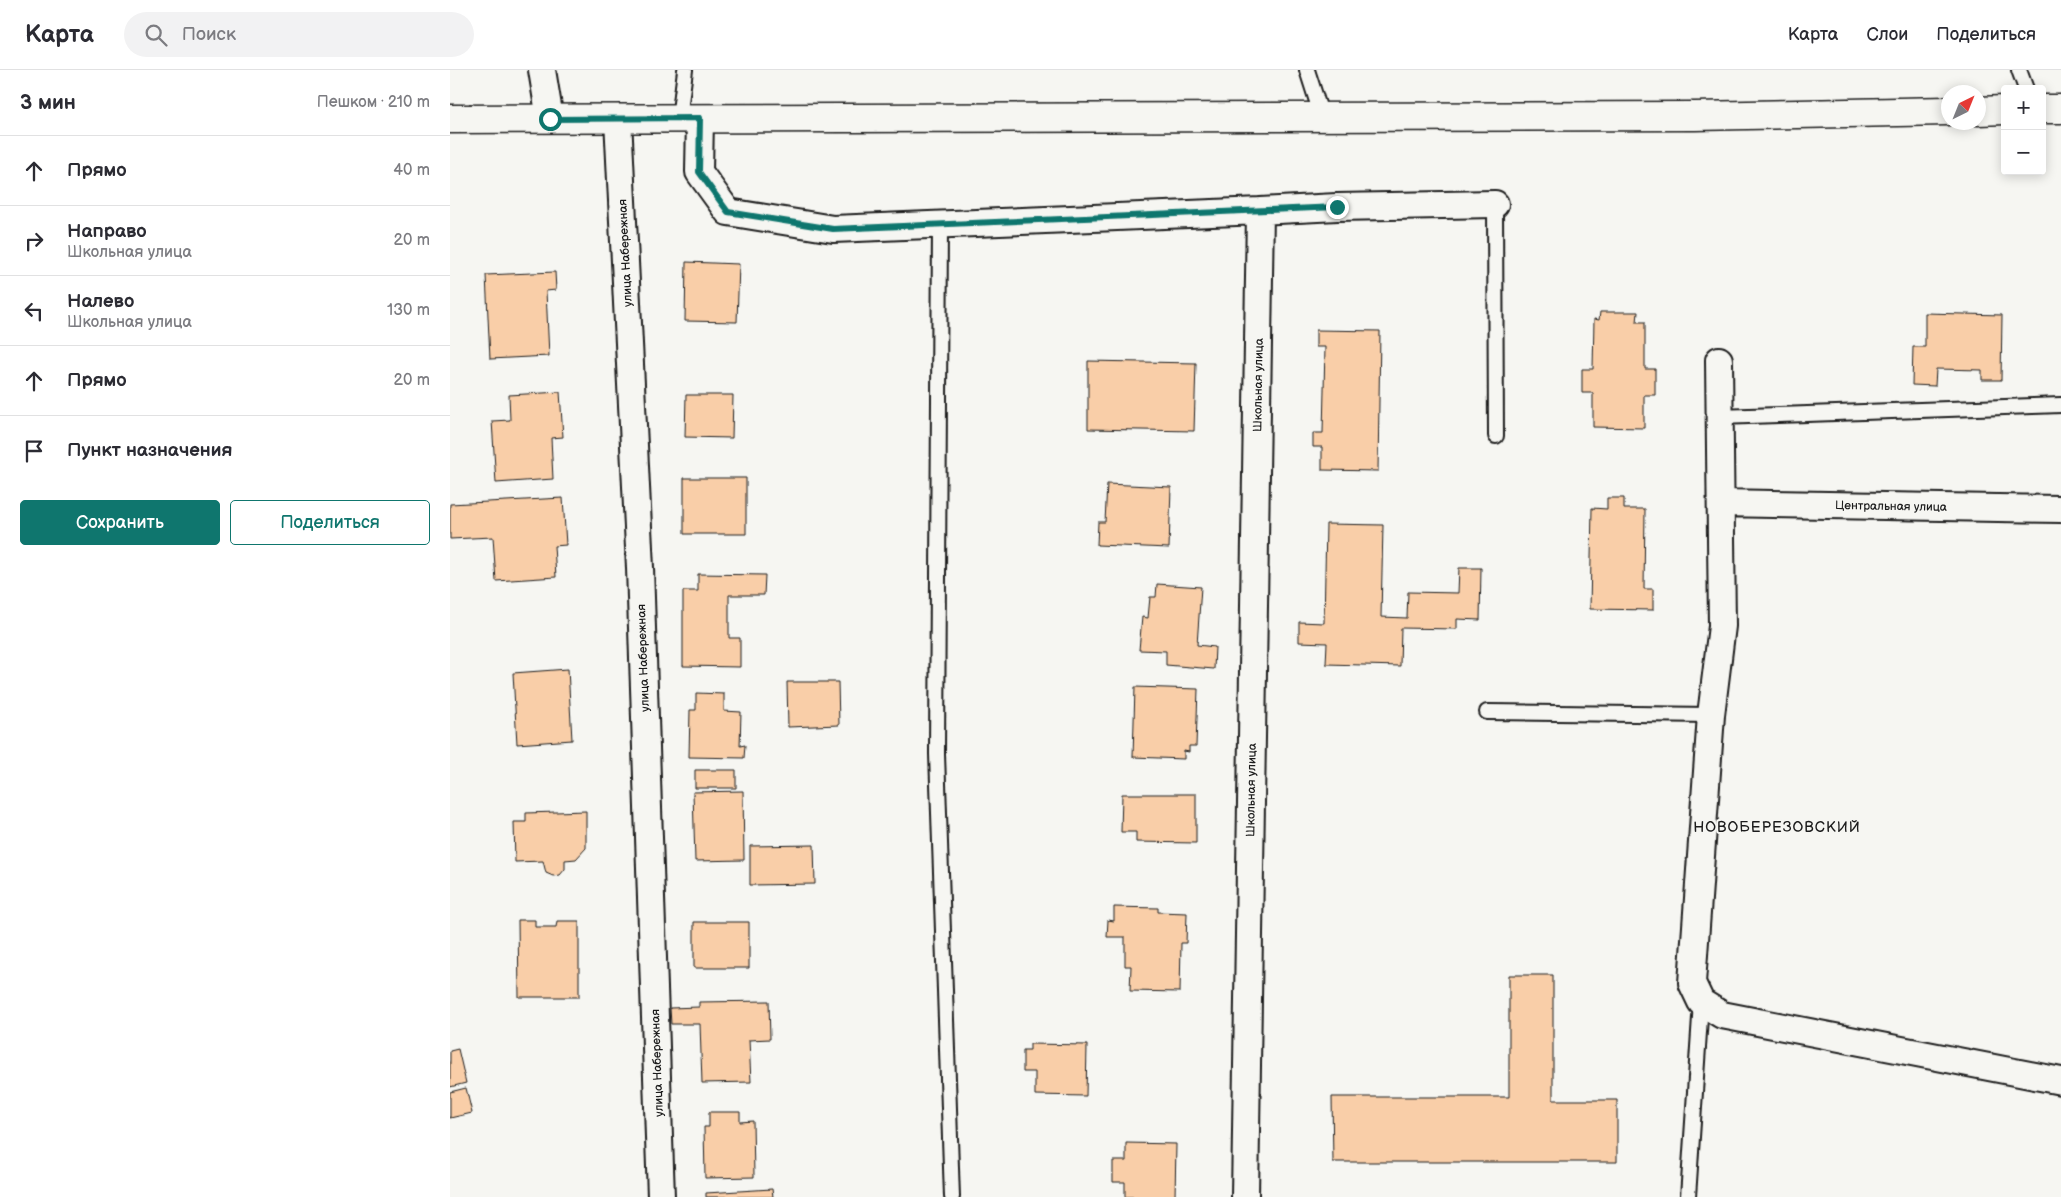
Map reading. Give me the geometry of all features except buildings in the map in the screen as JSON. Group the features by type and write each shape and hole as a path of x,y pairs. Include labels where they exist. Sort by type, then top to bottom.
{"street":[{"path":"542,70 550,119"},
{"path":"2046,110 2061,109"},
{"path":"1986,111 2001,110"},
{"path":"450,119 1685,116 1941,111"},
{"name":"улица Набережная","path":"618,119 640,568 661,1197"},
{"path":"689,119 699,172 728,212 833,229 940,226 1337,207 1496,204"},
{"name":"Школьная улица","path":"1245,1197 1260,211"},
{"path":"1718,360 1722,626 1711,715 1692,958 1692,983 1701,1002 1722,1015 1749,1022 2061,1081"},
{"name":"Центральная улица","path":"1720,503 2061,509"}],"lane":[{"path":"685,70 689,119"},
{"path":"1307,70 1322,117"},
{"path":"2019,70 2025,85"},
{"path":"1496,204 1496,436"},
{"path":"940,226 937,754 952,1197"},
{"path":"1719,417 2061,405"},
{"path":"1487,712 1711,715"},
{"path":"1688,1197 1701,1002"}],"district":[{"name":"НОВОБЕРЕЗОВСКИЙ","path":"1777,827"}],"route":[{"path":"550,119 700,118 699,172 728,212 833,229 940,226 1337,207"}]}
